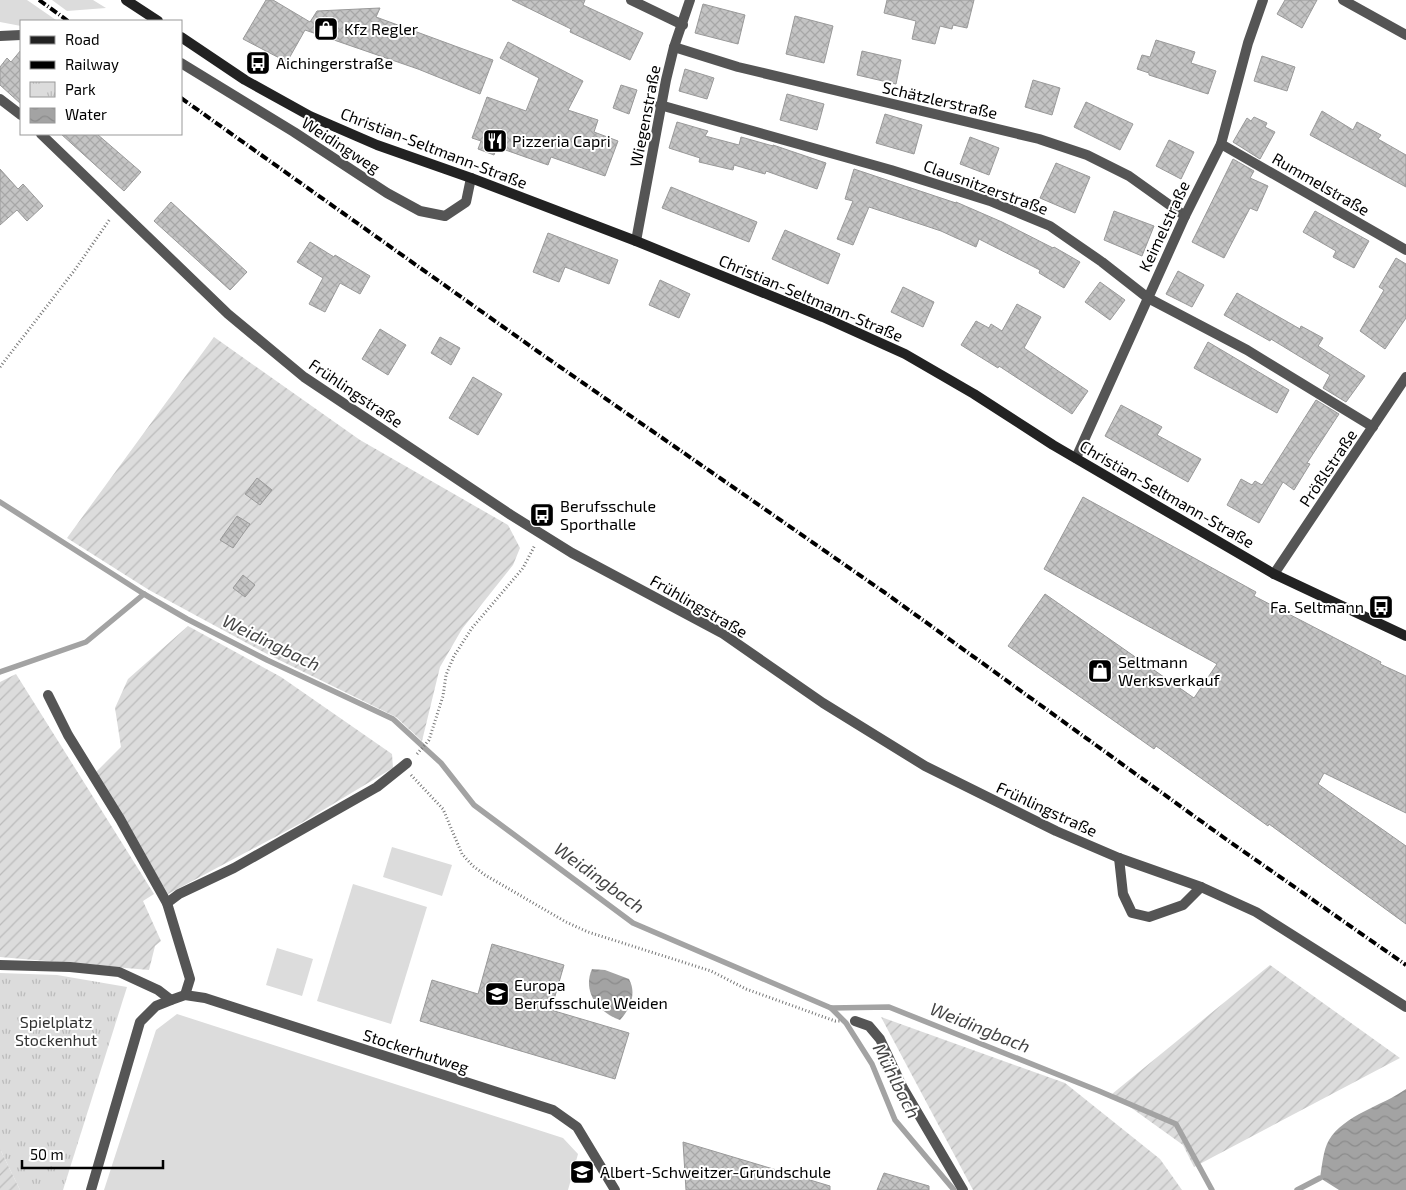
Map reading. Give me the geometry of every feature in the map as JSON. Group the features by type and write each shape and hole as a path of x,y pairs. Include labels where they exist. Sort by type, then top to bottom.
{"main road":[{"path":"126,0 156,20"},
{"name":"Christian-Seltmann-Straße","path":"182,38 245,80 310,116 377,145 636,240 823,317 905,354 974,394 1076,458 1274,574 1406,636"}],"street":[{"path":"630,0 683,25"},
{"name":"Wiegenstraße","path":"636,240 660,105 674,47 690,0"},
{"name":"Keimelstraße","path":"1076,458 1184,216 1221,144 1248,43 1263,0"},
{"path":"1343,0 1406,35"},
{"path":"0,36 20,35"},
{"name":"Schätzlerstraße","path":"674,47 738,67 1039,139 1087,155 1128,176 1184,216"},
{"name":"Weidingweg","path":"182,64 294,132 387,193 420,211 445,216 466,202 471,178"},
{"path":"0,99 20,114"},
{"name":"Clausnitzerstraße","path":"660,105 891,170 990,201 1050,226 1102,262 1148,298 1247,350 1373,428"},
{"name":"Frühlingstraße","path":"42,135 228,314 304,377 572,554 722,633 823,703 925,766 1056,831 1119,858 1201,887 1256,912 1406,1007"},
{"name":"Rummelstraße","path":"1221,144 1406,250"},
{"name":"Prößlstraße","path":"1274,574 1406,377"},
{"path":"48,695 68,735 120,819 167,903 190,979 186,995"},
{"path":"167,903 178,894 234,868 377,787 407,763"},
{"path":"1119,858 1123,894 1132,913 1149,917 1183,906 1201,887"},
{"path":"0,965 70,967 119,972 158,990 171,1000"},
{"name":"Stockerhutweg","path":"90,1190 140,1022 156,1006 186,995 205,998 553,1110 577,1127 615,1190"},
{"path":"855,1021 869,1026 880,1039 903,1088 963,1190"}],"path":[{"path":"0,367 69,278 117,208"},
{"path":"416,754 428,740 442,696 446,675 454,656 472,628 523,568 535,546 538,532"},
{"path":"407,763 412,775 443,809 462,854 485,875 566,922 588,932 711,971 746,989 835,1021"}],"green space":[{"path":"0,0 27,0 56,20 20,20 20,26 0,22"},
{"path":"52,0 93,0 106,8 67,11"},
{"path":"214,337 360,440 508,525 520,548 513,565 462,629 440,667 422,741 396,717 269,655 149,590 67,538"},
{"path":"188,626 281,677 392,754 393,768 303,822 168,894 95,773 121,747 115,708 128,679"},
{"path":"16,674 154,894 143,901 161,941 155,946 149,970 0,957 0,682"},
{"path":"392,847 452,865 442,896 383,877"},
{"path":"353,884 427,907 391,1024 317,1001"},
{"path":"277,948 313,959 302,996 266,985"},
{"path":"1270,965 1400,1058 1194,1167 1183,1145 1112,1094"},
{"name":"Spielplatz Stockenhut","path":"0,973 57,975 127,987 63,1190 20,1190 0,1149"},
{"path":"177,1014 563,1138 578,1154 568,1190 104,1190 156,1030"},
{"path":"881,1017 1065,1083 1160,1159 1182,1190 973,1190"},
{"path":"0,1149 20,1190 0,1190"}],"water":[{"path":"592,969 605,970 629,979 632,990 631,1001 627,1011 620,1020 605,1012 594,1000 589,986 589,977"},
{"path":"1406,1089 1406,1190 1339,1190 1320,1178 1325,1149 1336,1131 1354,1117"}],"building":[{"path":"266,0 273,0 310,22 317,11 380,8 376,17 493,60 480,94 418,69 305,30 287,62 243,39"},
{"path":"512,0 585,0 583,5 643,33 630,60 570,32 571,29"},
{"path":"887,0 974,0 967,28 953,25 952,29 940,26 935,44 912,39 916,21 884,13"},
{"path":"1285,0 1317,0 1302,28 1277,14"},
{"path":"703,4 745,15 738,44 695,33"},
{"path":"795,16 833,26 824,63 786,54"},
{"path":"1156,40 1195,52 1191,63 1216,71 1208,94 1149,75 1149,73 1137,69 1142,55 1150,57"},
{"path":"508,42 583,81 568,110 598,120 594,132 618,141 605,176 551,157 548,165 497,147 494,155 478,149 481,141 472,138 487,97 526,111 539,78 500,58"},
{"path":"20,51 20,103 0,85 0,67 7,58 11,62"},
{"path":"862,51 901,60 896,84 857,75"},
{"path":"1262,56 1295,67 1287,91 1254,81"},
{"path":"685,69 714,78 707,99 679,91"},
{"path":"1033,80 1060,88 1052,115 1025,107"},
{"path":"621,85 637,90 629,114 613,108"},
{"path":"787,94 824,104 817,130 780,120"},
{"path":"1086,102 1133,124 1120,150 1074,127"},
{"path":"1322,111 1353,130 1357,122 1381,135 1378,139 1406,155 1406,187 1310,135"},
{"path":"885,114 922,125 914,154 876,143"},
{"path":"1254,117 1267,123 1265,127 1275,132 1260,159 1233,142 1247,118 1251,121"},
{"path":"677,122 708,131 705,136 739,145 741,137 773,145 826,163 817,189 766,171 765,174 734,165 733,170 699,162 700,158 669,148"},
{"path":"62,135 98,135 141,172 124,191"},
{"path":"970,137 999,148 989,175 960,164"},
{"path":"1169,140 1194,152 1181,179 1156,166"},
{"path":"1233,159 1254,171 1250,178 1268,186 1257,211 1250,208 1224,258 1192,242"},
{"path":"1056,163 1090,177 1075,213 1040,198"},
{"path":"0,169 18,189 23,184 43,206 27,221 17,210 0,225"},
{"path":"854,169 956,202 1054,247 1080,262 1064,288 1039,273 1040,270 979,239 976,247 941,231 869,207 853,245 837,239 853,201 845,199"},
{"path":"671,187 757,222 749,242 662,208"},
{"path":"171,202 247,272 230,290 154,221"},
{"path":"1114,211 1154,226 1142,256 1104,240"},
{"path":"1315,211 1369,241 1354,268 1333,257 1336,251 1303,232"},
{"path":"785,230 840,254 828,284 772,259"},
{"path":"548,233 618,260 609,284 565,267 559,282 533,272"},
{"path":"310,242 370,276 360,294 340,283 325,312 309,304 323,278 297,262"},
{"path":"1396,258 1406,264 1406,318 1385,349 1360,331 1384,290 1379,287"},
{"path":"1178,271 1204,285 1192,307 1166,294"},
{"path":"660,280 690,294 679,318 649,305"},
{"path":"1100,282 1125,300 1110,320 1085,302"},
{"path":"903,287 934,302 923,327 891,312"},
{"path":"1237,293 1300,329 1301,326 1323,338 1318,346 1365,376 1346,402 1323,388 1330,375 1271,339 1270,341 1224,315"},
{"path":"1017,304 1041,317 1024,348 1088,391 1072,414 999,366 998,368 961,345 976,321 989,328 991,324 1002,331"},
{"path":"380,329 406,345 388,375 362,359"},
{"path":"440,337 460,348 451,365 431,353"},
{"path":"1208,342 1289,390 1277,413 1194,368"},
{"path":"473,377 502,394 478,435 449,418"},
{"path":"1316,400 1339,414 1307,463 1310,464 1294,490 1283,482 1259,523 1227,505 1241,479 1252,485 1255,481 1262,485"},
{"path":"1121,405 1162,427 1157,435 1201,459 1188,482 1105,436"},
{"path":"257,478 272,490 260,505 245,494"},
{"path":"1083,497 1256,592 1254,596 1406,676 1406,813 1324,773 1318,784 1406,846 1406,924 1269,824 1268,826 1156,746 1154,749 1008,646 1045,594 1194,698 1217,664 1044,569"},
{"path":"237,516 250,524 233,548 220,540"},
{"path":"243,575 255,585 245,597 233,588"},
{"path":"492,944 564,965 551,1010 629,1033 615,1079 420,1021 432,980 478,994"},
{"path":"683,1142 830,1186 830,1190 686,1190"},
{"path":"884,1173 929,1186 929,1190 877,1190"}],"waterway":[{"name":"Weidingbach","path":"0,502 144,594 187,619 267,660 393,719 441,763 474,805 633,923 831,1008 889,1007 1176,1124 1212,1190"},
{"path":"0,672 86,642 144,594"},
{"name":"Mühlbach","path":"831,1008 846,1023 872,1064 895,1120 954,1190"},
{"name":"Weidingbach","path":"1297,1190 1320,1178"}],"railway":[{"path":"39,0 67,20"},
{"path":"182,99 540,353 884,592 1223,837 1406,965"}],"place":[{"name":"Kfz Regler","path":"326,29"},
{"name":"Aichingerstraße","path":"258,63"},
{"name":"Pizzeria Capri","path":"495,141"},
{"name":"Berufsschule Sporthalle","path":"542,515"},
{"name":"Fa. Seltmann","path":"1381,607"},
{"name":"Seltmann Werksverkauf","path":"1100,671"},
{"name":"Europa Berufsschule Weiden","path":"497,994"},
{"name":"Albert-Schweitzer-Grundschule","path":"582,1172"}]}
